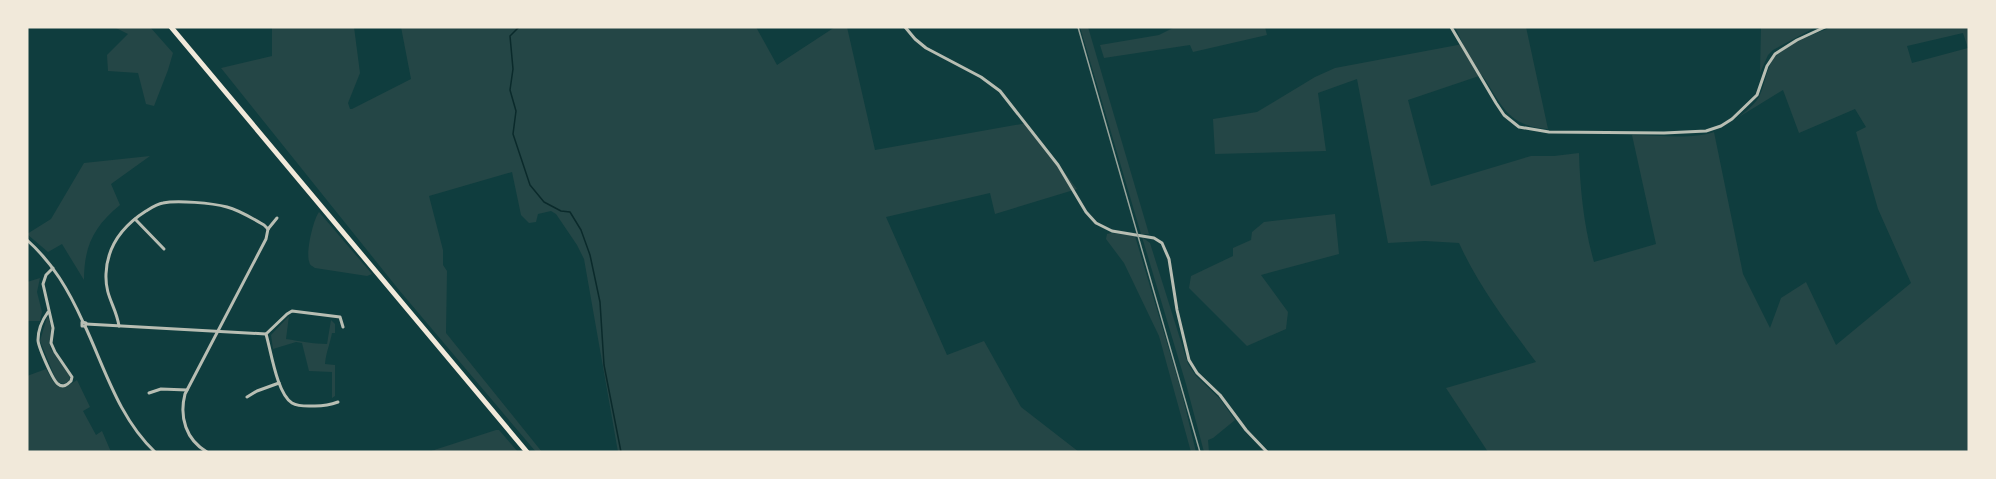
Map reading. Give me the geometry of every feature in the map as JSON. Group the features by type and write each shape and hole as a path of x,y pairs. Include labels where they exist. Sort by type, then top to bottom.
{"main road":[{"path":"171,27 527,452"}],"street":[{"path":"905,27 926,48 971,71 1000,91 1058,165 1096,224 1112,231 1154,237 1162,243 1169,259 1177,310 1189,360 1197,373 1220,395 1246,430 1267,452"},
{"path":"1451,27 1504,115 1519,127 1548,132 1664,133 1706,131 1732,119 1757,95 1767,66 1775,54 1797,40 1825,27"},
{"path":"119,326 107,292 106,266 117,238 135,219 162,203 210,204 230,208 268,229"},
{"path":"207,452 194,442 185,426 183,407 187,390 266,239 268,229 277,218"},
{"path":"135,219 164,249"},
{"path":"27,240 53,268 68,291 123,410 140,436 155,452"},
{"path":"48,312 40,330 39,344 55,382 60,386 66,386 72,377 51,345 53,328 44,284 46,275 53,268"},
{"path":"84,324 266,334 292,311 340,317 343,327"},
{"path":"266,334 279,383 285,396 300,406 329,406 338,402"},
{"path":"247,397 256,391 279,383"},
{"path":"149,393 161,389 187,390"}],"shaded area":[{"path":"114,27 150,27 173,53 154,106 146,104 138,73 108,71 107,55 128,34"},
{"path":"272,27 354,27 360,73 348,103 352,109 411,79 401,27 756,27 777,65 835,27 847,27 875,150 1027,123 1077,189 995,214 990,193 886,217 947,355 984,341 1021,407 1079,452 618,452 584,259 556,214 551,211 538,214 536,222 529,223 521,215 512,172 429,196 443,250 443,265 447,271 446,333 542,452 536,452 399,290 221,68 272,56"},
{"path":"1080,27 1088,27 1149,234 1141,234"},
{"path":"1175,27 1265,27 1267,35 1193,52 1190,45 1104,58 1100,45 1159,35"},
{"path":"1455,27 1526,27 1548,129 1523,124 1515,119 1501,105 1482,75 1408,100 1431,186 1531,156 1579,153 1583,208 1594,262 1656,244 1632,135 1684,136 1714,132 1743,274 1770,328 1781,298 1806,282 1836,345 1911,283 1878,209 1856,132 1866,127 1855,109 1799,133 1783,90 1739,117 1759,97 1769,67 1778,53 1832,27 1969,27 1969,452 1488,452 1446,388 1536,362 1485,290 1459,243 1425,241 1388,243 1357,79 1318,93 1326,151 1215,154 1213,119 1257,112 1315,77 1335,68 1463,44","holes":["1963,33 1968,48 1912,63 1907,46"]},
{"path":"1761,27 1816,27 1773,50 1768,55 1760,73"},
{"path":"150,156 111,184 120,205 103,221 92,238 86,257 84,280 62,244 48,252 27,234 51,219 84,163"},
{"path":"319,212 372,274 367,276 315,268 310,265 309,244"},
{"path":"1335,214 1339,254 1261,275 1288,312 1286,329 1247,346 1189,288 1191,276 1233,256 1233,248 1251,240 1252,232 1264,222"},
{"path":"1107,234 1135,236 1181,390 1196,452 1191,452 1159,336 1124,263 1106,239"},
{"path":"1142,237 1150,243 1188,364 1196,376 1220,399 1235,420 1208,440 1209,452 1204,452"},
{"path":"40,278 37,292 42,312 40,321 27,321 27,282"},
{"path":"289,316 286,339 327,344 331,320 335,324 335,333 332,333 325,364 335,365 335,396 332,398 332,372 309,371 302,343 296,342 273,349 271,335"},
{"path":"47,317 51,327 50,348 70,376 69,381 64,384 57,382 40,341"},
{"path":"46,369 58,386 66,386 77,380 90,407 83,411 96,435 102,431 111,452 27,452 27,376"},
{"path":"496,430 499,430 518,452 428,452"}],"waterway":[{"path":"519,27 510,36 513,69 510,90 516,111 513,134 530,185 544,202 561,211 570,212 581,230 590,255 600,302 604,365 621,452"}],"railway":[{"path":"1078,27 1200,452"}]}
